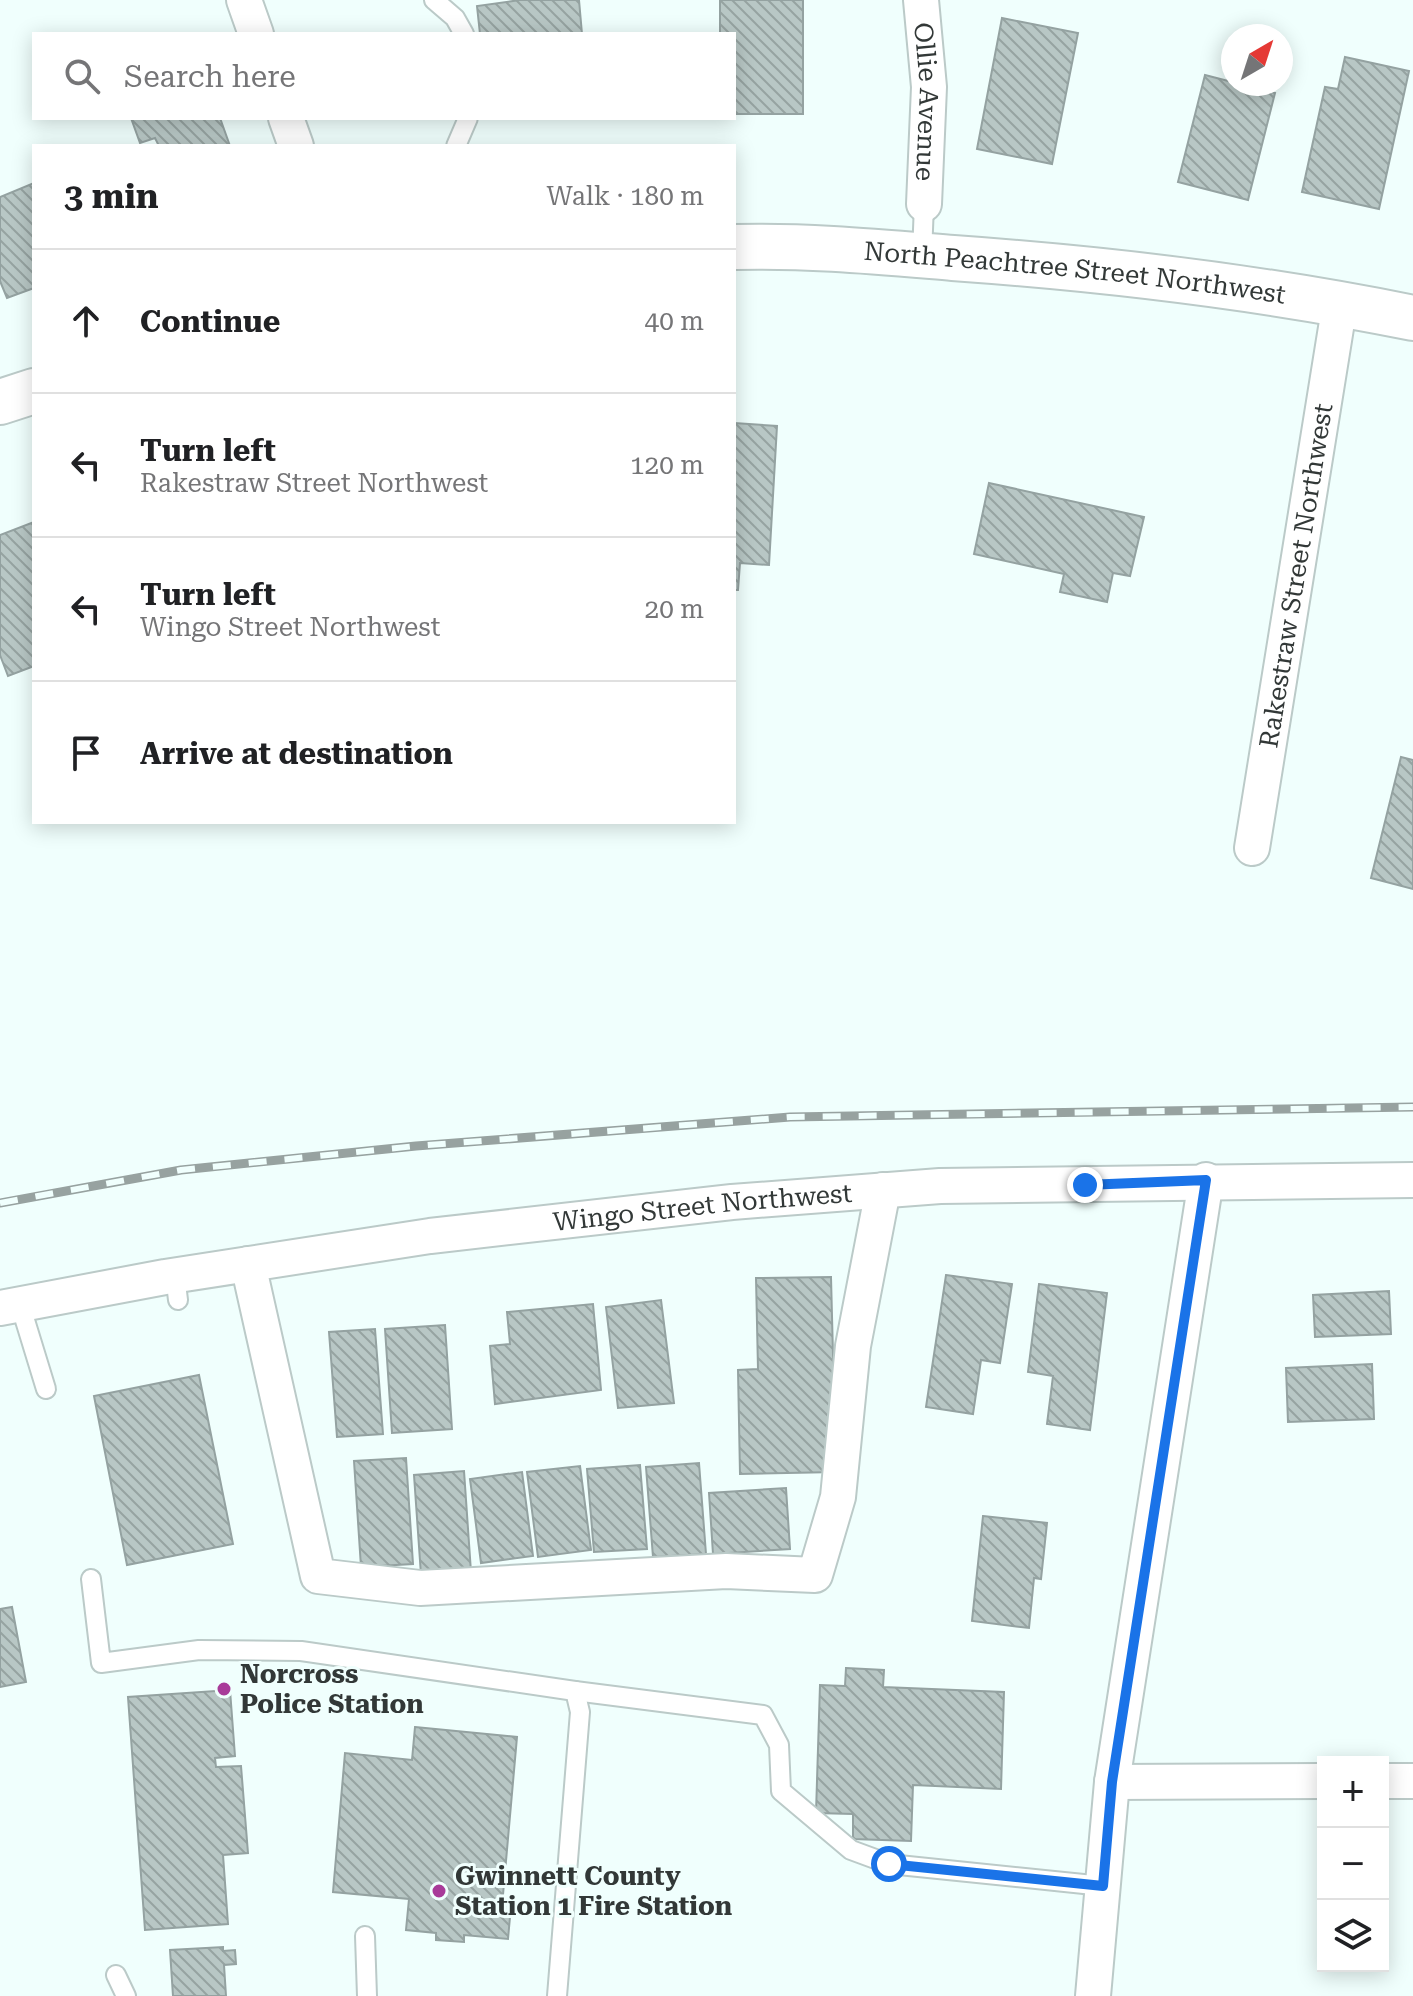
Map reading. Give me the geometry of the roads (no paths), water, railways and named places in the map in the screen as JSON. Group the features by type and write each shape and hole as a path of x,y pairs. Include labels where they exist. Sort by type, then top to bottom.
{"street":[{"path":"244,0 255,32"},
{"name":"Ollie Avenue","path":"921,0 929,87 924,204"},
{"path":"287,120 295,144"},
{"name":"North Peachtree Street Northwest","path":"736,247 782,246 922,255 1201,280 1413,318"},
{"name":"Rakestraw Street Northwest","path":"1252,848 1340,303"},
{"path":"0,402 32,392"},
{"path":"1093,1996 1112,1782 1206,1180"},
{"name":"Wingo Street Northwest","path":"10,1306 176,1288 248,1264 445,1234 732,1202 883,1190 1206,1180 1413,1180"},
{"path":"248,1264 318,1576 420,1588 726,1571 815,1575 838,1497 853,1346 883,1190"},
{"path":"1112,1782 1317,1781"},
{"path":"1389,1781 1413,1781"}],"lane":[{"path":"434,0 455,18 463,32"},
{"path":"457,144 467,120"},
{"path":"922,255 924,204"},
{"path":"10,1306 46,1389"},
{"path":"91,1579 101,1663 199,1650 301,1651 763,1715 779,1745 781,1791 851,1850 889,1864 1103,1886"},
{"path":"557,1996 580,1712 575,1691"},
{"path":"365,1936 367,1996"},
{"path":"116,1975 126,1996"}],"railway":[{"path":"0,1203 181,1170 416,1146 790,1117 1413,1107"}],"place":[{"name":"Norcross Police Station","path":"224,1689"},
{"name":"Gwinnett County Station 1 Fire Station","path":"439,1891"}]}
